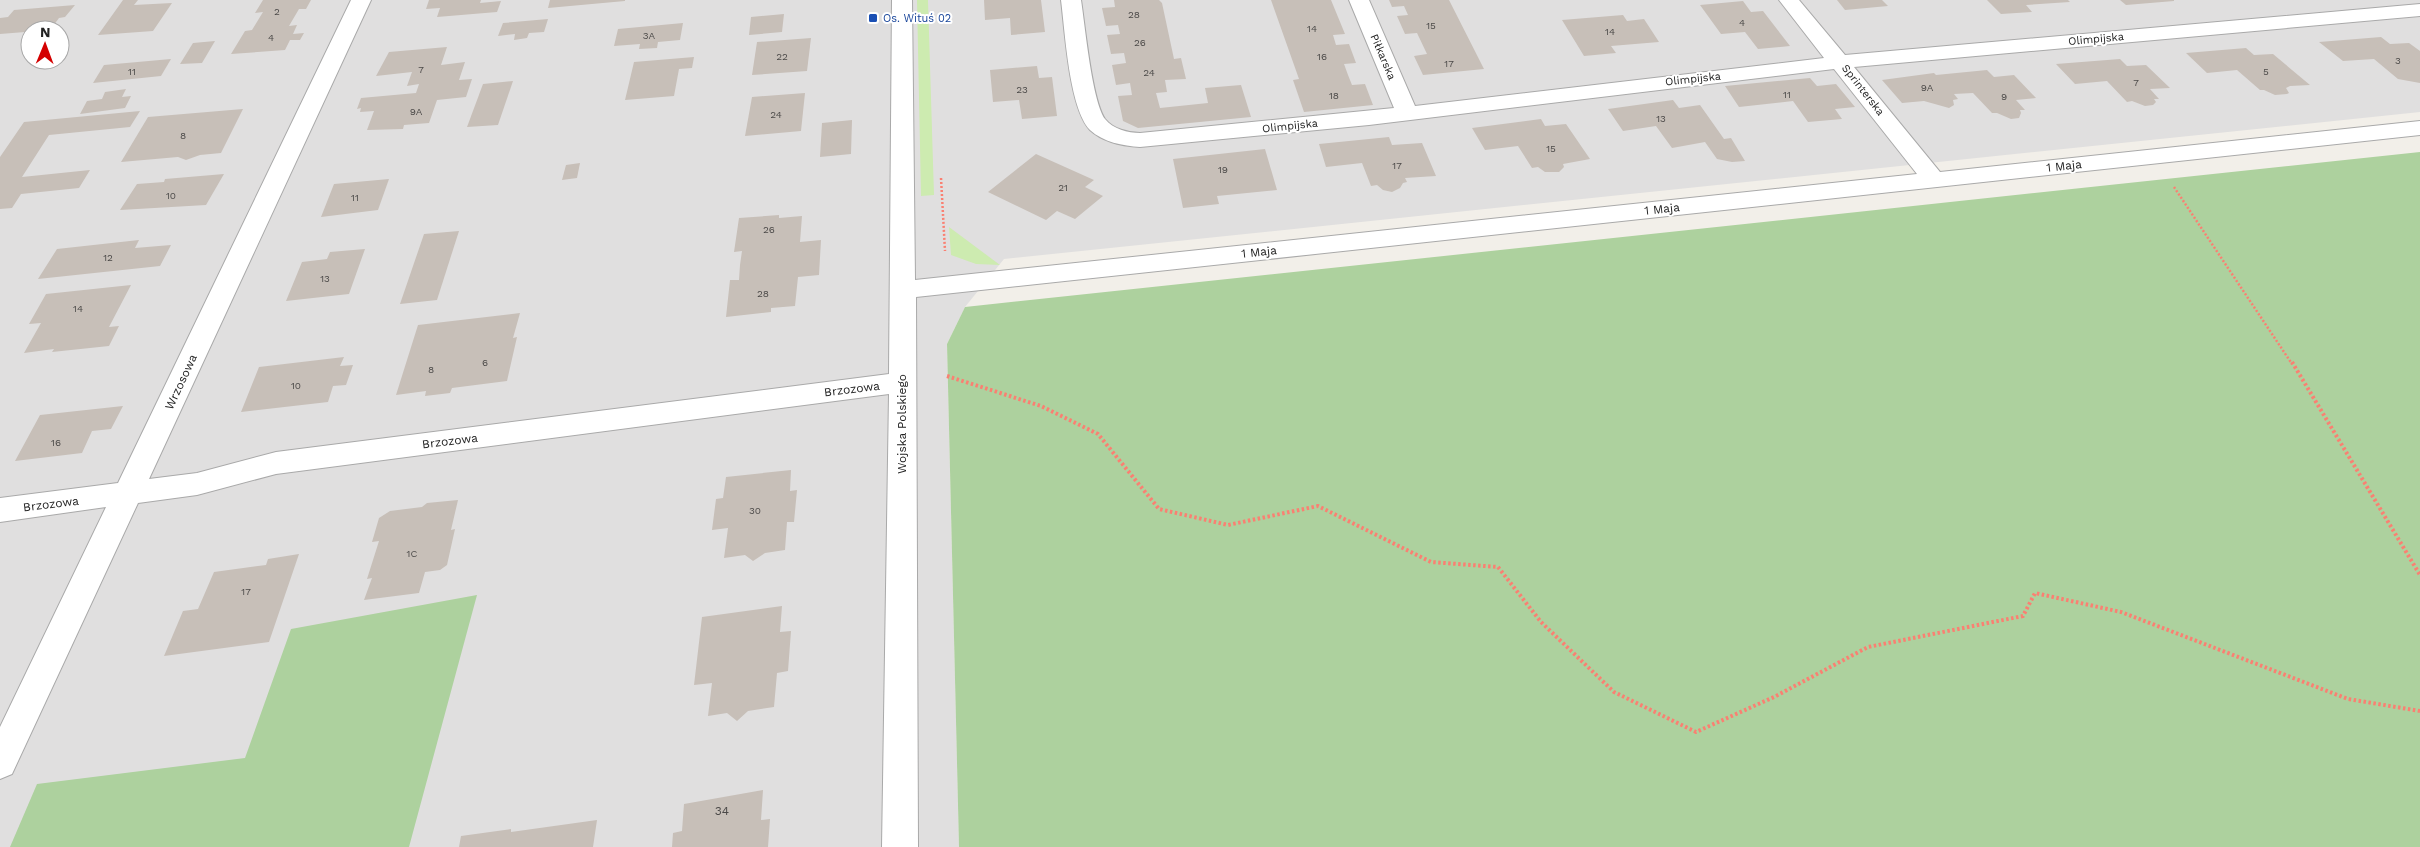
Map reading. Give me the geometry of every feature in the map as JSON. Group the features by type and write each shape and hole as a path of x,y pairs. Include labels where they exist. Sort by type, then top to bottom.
{"street":[{"name":"Wrzosowa","path":"0,763 361,0"},
{"name":"Wojska Polskiego","path":"900,847 903,290 902,0"},
{"name":"Olimpijska","path":"1071,0 1088,104 1097,124 1124,140 1407,114 1841,62 2420,10"},
{"name":"Piłkarska","path":"1359,0 1407,114"},
{"name":"Sprinterska","path":"1789,0 1841,62 1934,180"},
{"name":"1 Maja","path":"903,290 2420,128"},
{"name":"Brzozowa","path":"0,510 197,484 276,463 902,382"}],"path":[{"path":"2171,183 2306,384 2420,574"},
{"path":"948,376 1041,406 1098,434 1159,509 1228,524 1318,506 1431,562 1498,567 1541,622 1614,692 1696,732 1774,697 1868,647 2023,616 2035,593 2121,612 2348,700 2420,711"}],"shaded area":[{"path":"0,0 2420,0 2420,112 1004,259 965,307 947,344 959,847 0,847"}],"green space":[{"path":"917,0 928,0 934,195 921,196"},
{"path":"2420,152 2420,847 959,847 947,344 965,307"},
{"path":"949,227 1000,265 976,264 951,255"},
{"path":"477,595 409,847 10,847 37,784 245,758 291,629"}],"building":[{"path":"123,0 138,0 134,5 172,3 153,31 98,35"},
{"path":"263,0 311,0 306,9 299,9 289,26 297,25 293,34 304,33 300,40 290,40 285,50 231,54 245,31 252,30 263,12 255,13"},
{"path":"429,0 481,0 480,3 501,1 497,12 437,17 440,8 426,9"},
{"path":"550,0 625,0 625,1 548,8"},
{"path":"984,0 1041,0 1045,32 1011,35 1010,18 985,20"},
{"path":"1114,0 1159,0 1162,3 1174,59 1181,58 1186,79 1165,80 1167,92 1156,93 1160,108 1208,103 1205,88 1241,85 1251,117 1138,128 1123,121 1118,96 1132,95 1130,83 1116,85 1112,65 1126,63 1124,53 1111,54 1107,35 1120,34 1118,25 1106,26 1102,8 1115,7"},
{"path":"1271,0 1331,0 1345,34 1333,35 1336,45 1349,44 1356,63 1344,64 1352,85 1365,84 1373,105 1304,112 1293,80 1299,79"},
{"path":"1389,0 1449,0 1484,69 1423,75 1414,56 1427,54 1417,33 1405,34 1397,16 1408,15 1404,6 1392,7"},
{"path":"1837,0 1882,0 1888,6 1845,10"},
{"path":"1987,0 2068,0 2070,2 2026,5 2032,12 2001,14"},
{"path":"2120,0 2174,0 2174,1 2126,5"},
{"path":"1743,1 1751,12 1763,11 1790,46 1758,49 1745,32 1721,34 1700,5"},
{"path":"75,5 65,17 58,20 20,20 20,32 0,34 0,18 8,17 14,10"},
{"path":"784,14 782,32 749,35 751,17"},
{"path":"1623,15 1627,21 1644,19 1659,42 1611,46 1616,53 1584,56 1562,20"},
{"path":"548,19 544,32 529,33 527,38 514,40 515,34 498,36 503,23"},
{"path":"683,23 680,40 658,42 657,48 639,49 640,44 614,46 618,29"},
{"path":"2381,37 2390,44 2409,43 2420,51 2420,83 2398,79 2374,59 2343,61 2319,42"},
{"path":"811,38 807,71 752,75 757,42"},
{"path":"215,41 202,63 180,64 193,43"},
{"path":"447,47 441,65 465,62 459,80 472,79 466,97 437,100 429,123 404,125 403,129 367,130 374,111 360,112 361,108 357,109 361,98 416,93 419,84 407,86 412,72 376,76 389,52"},
{"path":"2246,48 2254,55 2273,54 2310,85 2290,86 2286,88 2289,93 2275,95 2260,90 2237,70 2207,73 2186,53"},
{"path":"694,57 692,68 679,69 674,96 625,100 634,62"},
{"path":"171,59 161,76 93,83 104,65"},
{"path":"2120,59 2127,66 2146,65 2170,88 2150,89 2159,99 2154,99 2156,102 2153,105 2145,106 2132,101 2127,102 2107,81 2075,84 2056,64"},
{"path":"1037,66 1039,78 1052,77 1057,116 1022,119 1019,100 993,102 990,70"},
{"path":"1987,70 1994,77 2014,75 2036,98 2016,100 2025,110 2020,110 2019,118 2011,119 1997,113 1992,113 1973,93 1954,94 1958,99 1953,100 1954,105 1949,108 1924,101 1902,103 1882,80 1934,73 1936,75"},
{"path":"1810,78 1817,86 1836,84 1855,107 1835,109 1842,119 1808,122 1793,101 1739,107 1725,86"},
{"path":"513,81 498,125 467,127 483,84"},
{"path":"126,89 122,97 131,96 125,108 80,114 87,101 102,99 105,92"},
{"path":"805,93 801,131 745,136 752,97"},
{"path":"1673,100 1679,108 1700,105 1724,139 1731,138 1745,161 1732,162 1717,159 1705,142 1672,148 1656,126 1623,131 1608,109"},
{"path":"243,109 221,153 200,155 186,160 178,157 121,162 148,117"},
{"path":"140,111 130,127 49,135 22,177 90,170 79,188 21,194 12,208 0,209 0,157 24,122"},
{"path":"1541,119 1545,126 1566,124 1590,159 1563,164 1564,167 1559,172 1545,172 1538,167 1532,168 1518,146 1485,150 1472,128"},
{"path":"852,120 851,154 820,157 822,123"},
{"path":"1389,137 1392,145 1422,143 1436,176 1405,178 1407,182 1403,183 1400,188 1392,192 1383,190 1377,185 1371,186 1362,163 1326,167 1319,144"},
{"path":"1265,149 1277,190 1217,196 1219,204 1183,208 1173,159"},
{"path":"1036,154 1094,180 1085,187 1103,196 1075,219 1057,211 1046,220 988,192"},
{"path":"580,163 577,178 562,180 566,165"},
{"path":"224,174 206,205 120,210 137,184 164,182 165,179"},
{"path":"389,179 378,210 321,217 334,184"},
{"path":"779,215 779,218 802,216 800,242 821,240 819,275 798,277 795,306 771,308 771,312 726,317 730,280 739,280 742,251 734,252 739,218"},
{"path":"459,231 437,300 400,304 424,234"},
{"path":"139,240 135,248 171,245 160,266 38,279 57,249"},
{"path":"365,249 349,294 286,301 302,262 327,259 330,252"},
{"path":"131,285 109,327 119,326 109,346 52,352 54,349 24,353 41,323 29,324 46,294"},
{"path":"520,313 513,338 517,337 507,381 452,388 450,393 425,396 426,391 396,395 418,325"},
{"path":"344,357 340,366 353,365 346,385 333,386 328,402 241,412 259,367"},
{"path":"123,406 111,429 92,431 82,453 15,461 40,415"},
{"path":"791,470 790,491 797,490 794,522 787,522 785,550 765,553 753,561 745,555 724,558 728,528 712,530 716,499 723,498 726,477"},
{"path":"458,500 451,530 455,529 447,565 440,570 425,572 419,593 364,600 372,578 367,579 379,541 372,542 379,518 390,511 422,507 427,503"},
{"path":"299,554 269,642 164,656 183,611 198,609 214,572 266,565 268,559"},
{"path":"782,606 780,632 791,631 788,671 777,673 774,707 748,711 737,721 727,713 708,716 712,683 694,685 702,617"},
{"path":"763,790 761,820 770,819 768,847 672,847 673,833 682,831 684,804"},
{"path":"597,820 593,847 459,847 461,836 511,829 511,832"}],"place":[{"name":"Os. Wituś 02","path":"873,18"}]}
